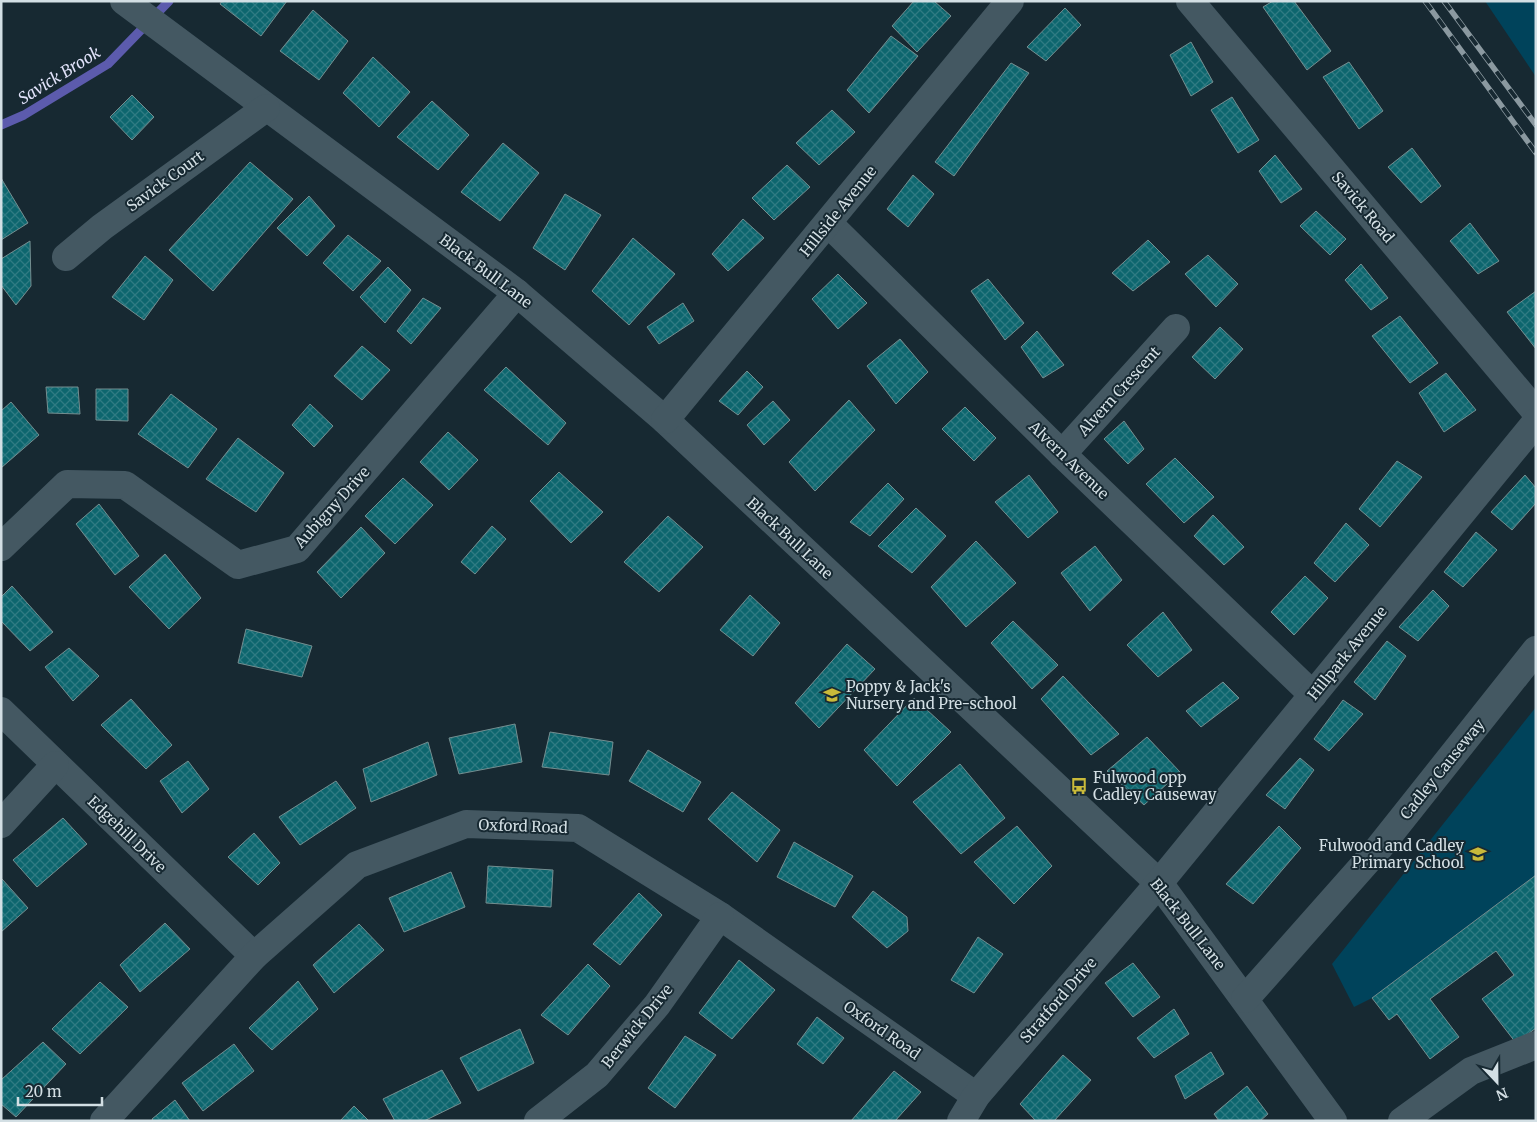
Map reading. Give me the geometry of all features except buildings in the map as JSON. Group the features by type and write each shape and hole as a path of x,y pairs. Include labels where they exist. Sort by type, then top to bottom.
{"street":[{"name":"Hillside Avenue","path":"665,420 1010,1"},
{"name":"Savick Road","path":"1190,1 1536,412"},
{"name":"Black Bull Lane","path":"128,5 517,293 665,420 1159,883 1333,1121"},
{"name":"Savick Court","path":"66,258 102,227 266,108"},
{"name":"Alvern Avenue","path":"828,223 1062,454 1313,695"},
{"name":"Aubigny Drive","path":"1,547 67,484 125,485 238,565 297,550 517,293"},
{"name":"Alvern Crescent","path":"1062,454 1176,328"},
{"name":"Hillpark Avenue","path":"1159,883 1536,422"},
{"name":"Cadley Causeway","path":"1245,999 1378,849 1536,650"},
{"name":"Edgehill Drive","path":"1,710 55,765 254,956"},
{"path":"1,824 55,765"},
{"name":"Oxford Road","path":"104,1121 254,956 357,865 466,824 578,828 720,916 976,1096"},
{"name":"Stratford Drive","path":"961,1121 976,1096 1159,883"},
{"name":"Berwick Drive","path":"538,1121 597,1075 657,1005 720,916"},
{"path":"1402,1121 1472,1071 1536,1044"}],"shaded area":[{"path":"1485,1 1536,1 1536,77"},
{"path":"1536,707 1536,875 1372,998 1354,1007 1332,964"}],"waterway":[{"name":"Savick Brook","path":"1,125 24,115 108,64 169,1"}],"railway":[{"path":"1425,1 1536,153"},
{"path":"1444,1 1536,125"}],"place":[{"name":"Poppy & Jack's Nursery and Pre-school","path":"832,695"},
{"name":"Fulwood opp Cadley Causeway","path":"1079,786"},
{"name":"Fulwood and Cadley Primary School","path":"1478,854"}]}
